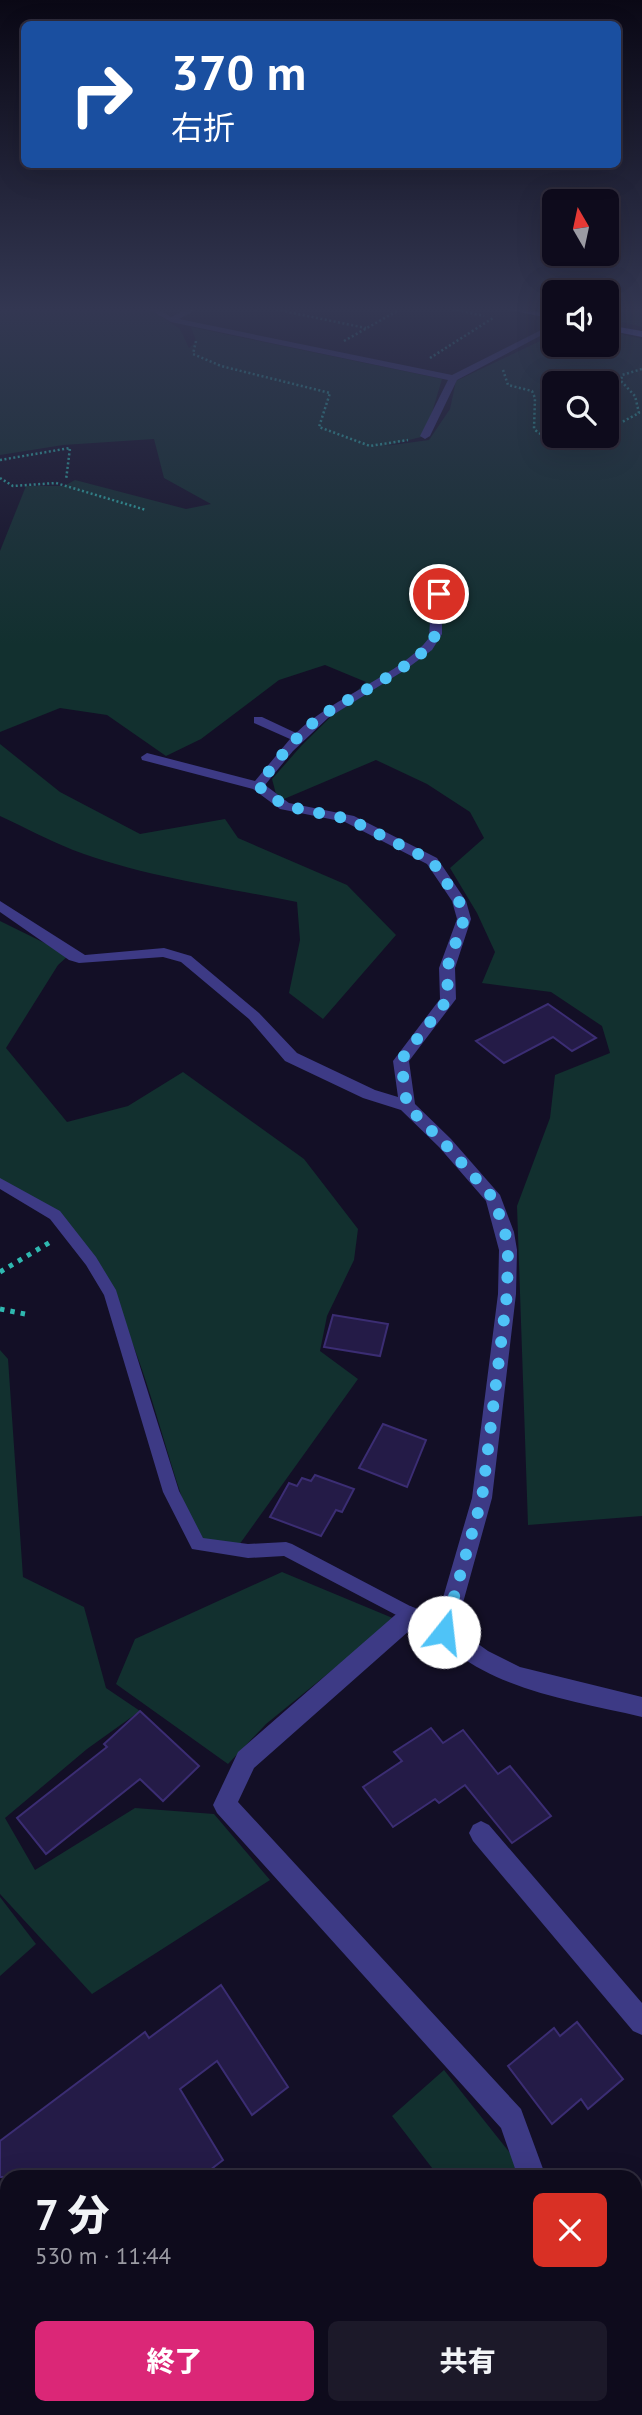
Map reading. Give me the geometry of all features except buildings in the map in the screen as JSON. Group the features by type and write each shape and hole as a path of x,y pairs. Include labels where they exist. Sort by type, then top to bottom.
{"street":[{"path":"425,436 433,420"},
{"path":"258,786 297,737 327,712 376,684 428,648 435,638 435,608 443,580"},
{"path":"258,720 297,737"},
{"path":"148,757 258,786 285,806 349,819 432,861 459,901 464,919 447,968 448,999 401,1060 407,1106"},
{"path":"0,905 69,955 84,960 164,952 179,955 254,1016 291,1057 369,1094 407,1106 494,1199 508,1250 507,1294 482,1498 444,1632 480,1658 516,1676 642,1707"},
{"path":"410,1616 246,1760 225,1805 512,2119 530,2170"},
{"path":"481,1833 642,2022"}],"lane":[{"path":"0,1182 55,1215 111,1294 171,1492 198,1544 248,1551 286,1549 444,1632"}],"path":[{"path":"322,420 319,428 370,446 425,436"},
{"path":"534,420 534,429 542,436"},
{"path":"0,460 71,448 66,480"},
{"path":"0,478 13,486 56,484 146,510"},
{"path":"0,1272 68,1231"},
{"path":"0,1309 30,1315"}],"green space":[{"path":"0,420 430,420 425,436 385,446 429,440 443,420 542,420 542,448 619,448 619,420 642,420 642,1516 528,1525 517,1206 550,1118 555,1075 610,1053 602,1026 551,992 482,983 495,952 477,913 450,868 484,838 470,812 427,784 376,760 284,799 276,794 272,779 302,745 366,682 325,665 279,680 201,739 166,756 107,715 60,708 0,732 0,551 26,486 64,486 75,480 186,509 211,504 164,478 154,439 63,445 0,455"},
{"path":"0,744 60,792 140,834 225,819 238,838 347,885 396,935 323,1019 289,993 300,940 297,902 184,880 100,859 45,838 0,816"},
{"path":"0,921 69,955 58,965 6,1048 67,1122 128,1106 183,1072 304,1159 358,1229 354,1260 327,1316 320,1351 358,1379 239,1545 200,1545 132,1343 95,1267 63,1227 0,1183"},
{"path":"0,1350 8,1359 23,1577 84,1607 106,1688 140,1711 87,1749 5,1818 35,1870 135,1808 214,1814 270,1880 92,1994 0,1894"},
{"path":"282,1572 395,1619 266,1724 228,1764 116,1684 135,1639"},
{"path":"0,1897 36,1944 0,1976"},
{"path":"444,2070 514,2158 517,2170 434,2170 392,2116"}],"route":[{"path":"439,594 435,608 435,638 428,648 376,684 327,712 282,753 258,786 285,806 349,819 432,861 459,901 464,919 447,968 448,999 401,1060 407,1106 494,1199 508,1250 507,1294 482,1498 444,1632"}]}
